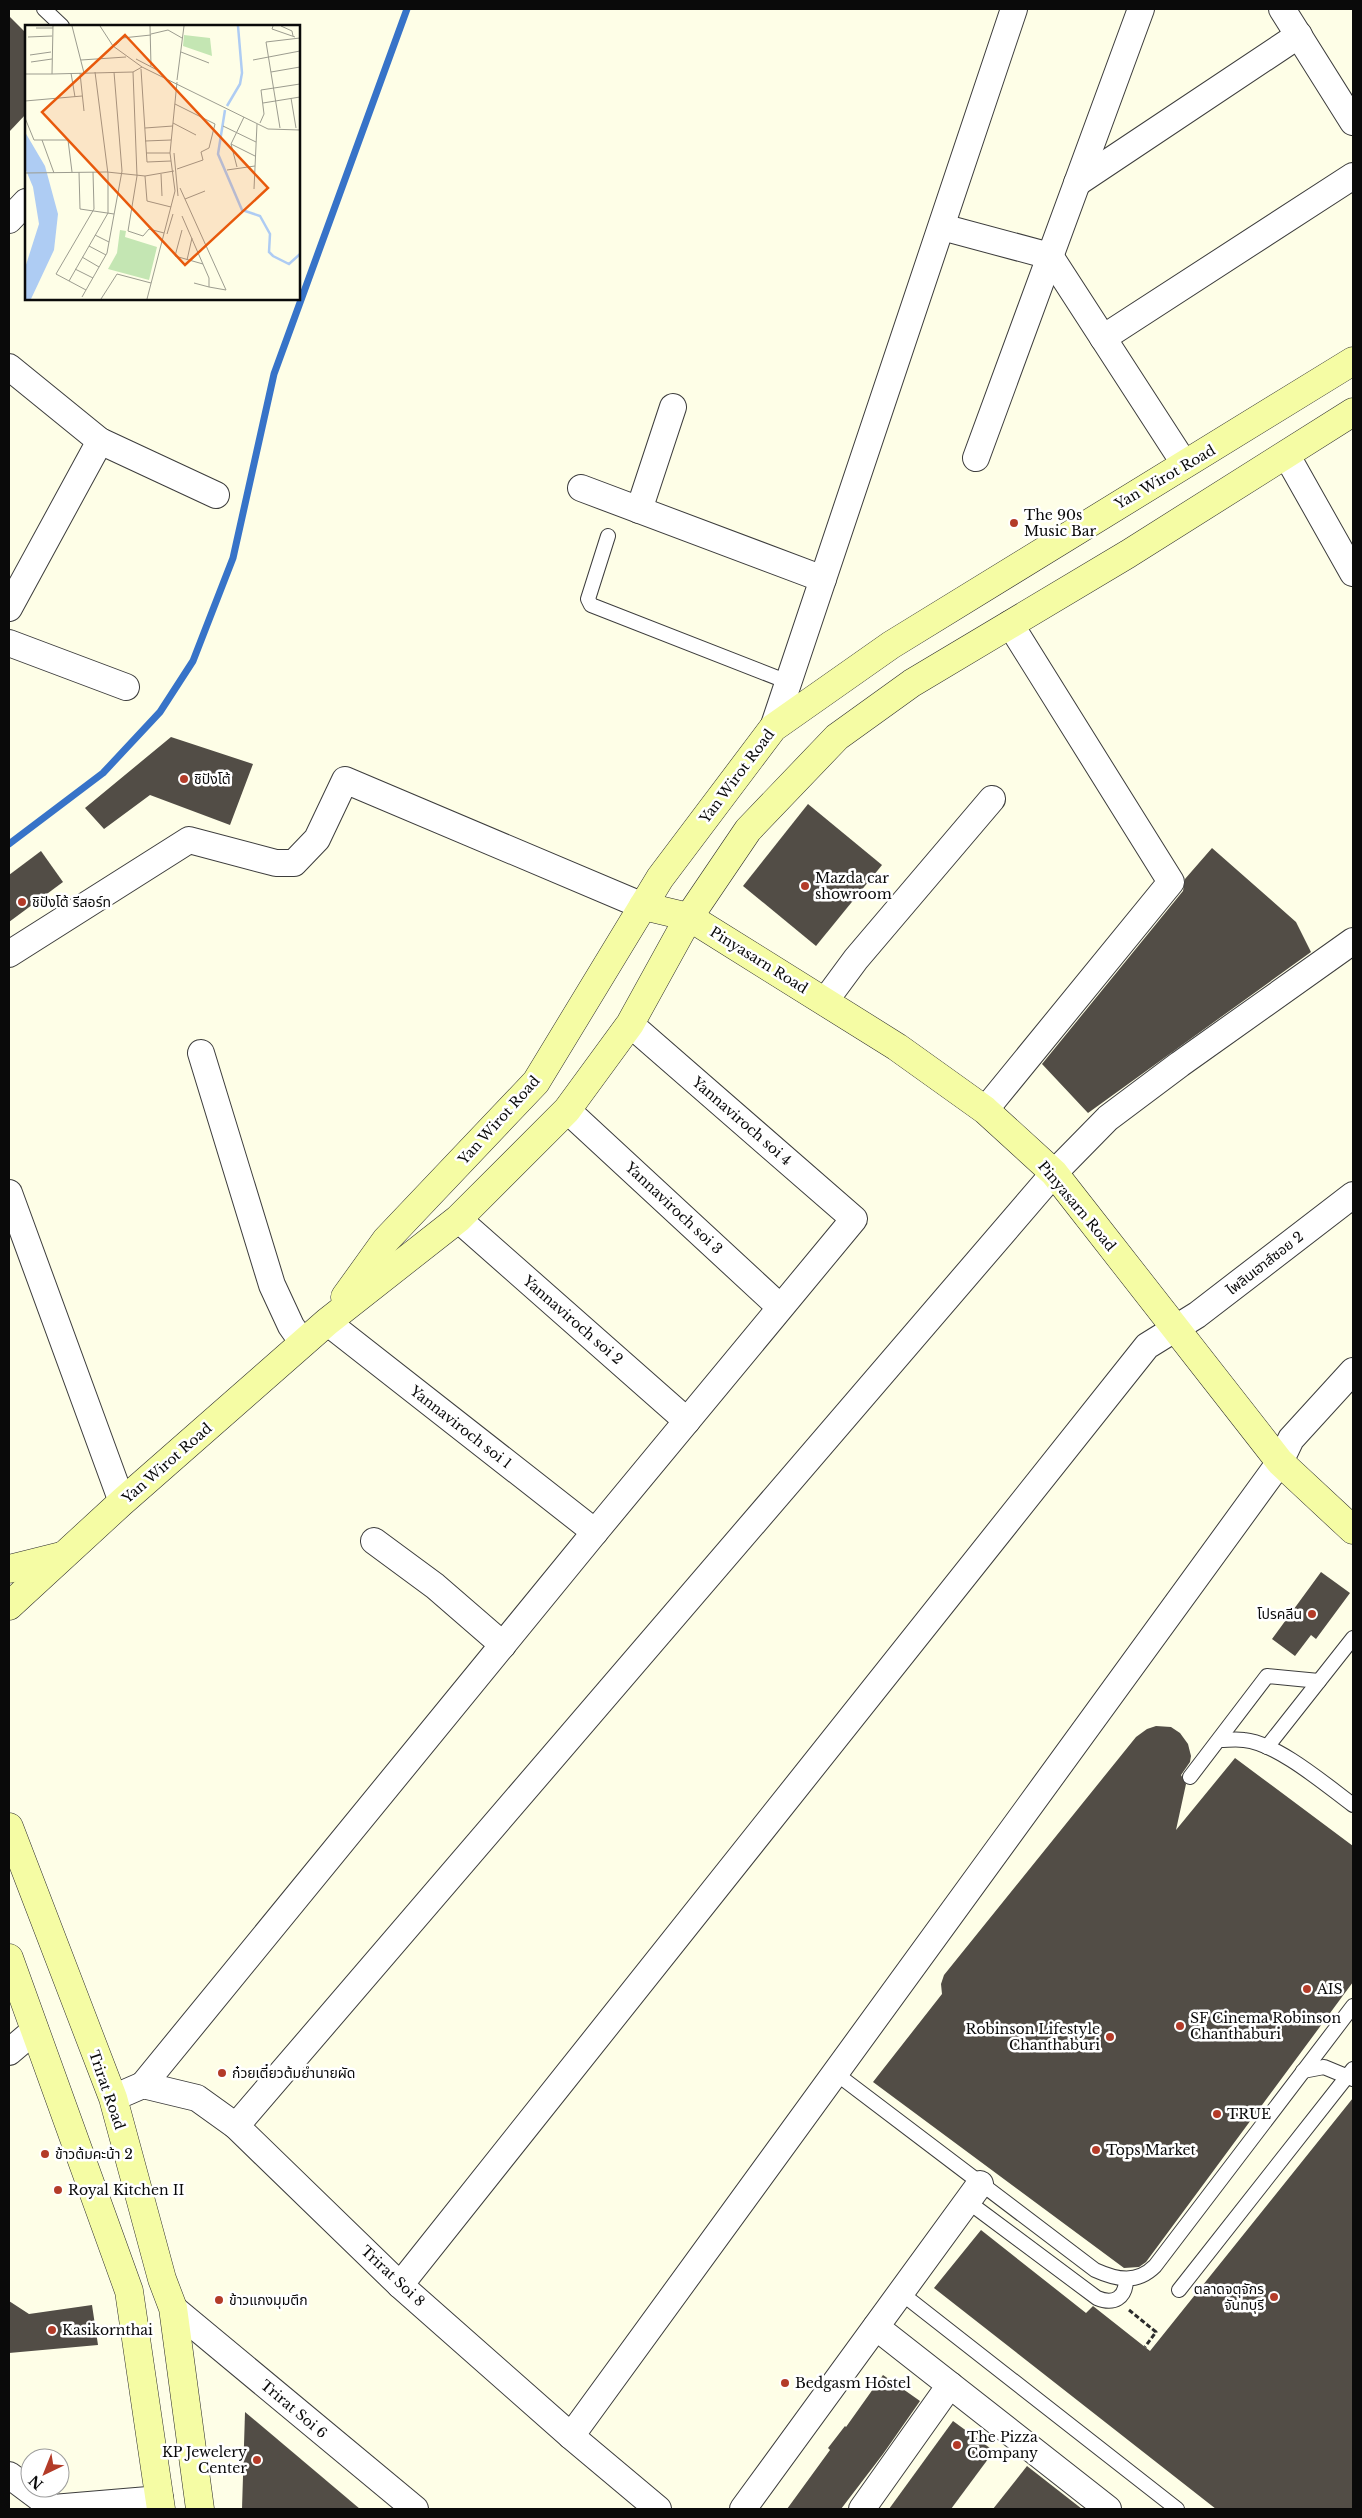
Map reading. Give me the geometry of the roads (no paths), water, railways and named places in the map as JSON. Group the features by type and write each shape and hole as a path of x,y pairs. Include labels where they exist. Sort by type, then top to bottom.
{"main road":[{"name":"Yan Wirot Road","path":"327,1322 386,1240 536,1082 660,878 773,728 891,645 1184,463 1222,444 1353,361"},
{"name":"Yan Wirot Road","path":"9,1606 122,1502 327,1322 458,1219 567,1110 630,1024 689,917 748,830 837,736 912,683 1287,456 1353,412"},
{"name":"Pinyasarn Road","path":"644,906 689,917 897,1047 985,1110 1054,1172 1280,1462 1353,1530"},
{"path":"9,1569 64,1555"},
{"name":"Trirat Road","path":"9,1827 113,2098 162,2279 173,2308 200,2509"},
{"path":"9,1958 129,2291 161,2504"}],"street":[{"path":"773,728 1014,9"},
{"path":"976,458 1141,9"},
{"path":"1282,9 1353,122"},
{"path":"1077,183 1299,35"},
{"path":"1103,338 1353,176"},
{"path":"9,220 25,203"},
{"path":"942,227 1050,256 1184,463"},
{"path":"9,368 100,442 216,495"},
{"path":"639,510 673,407"},
{"path":"9,608 100,442"},
{"path":"1287,456 1353,572"},
{"path":"581,488 823,580"},
{"path":"985,1110 1171,882 1010,624"},
{"path":"9,643 126,687"},
{"path":"9,954 188,840 276,863 294,863 317,839 345,780 644,906"},
{"path":"825,1001 856,959 992,800"},
{"path":"236,2126 1054,1172 1108,1118 1180,1064 1353,941"},
{"name":"Yannaviroch soi 4","path":"630,1024 854,1219 780,1307"},
{"path":"201,1053 272,1285 291,1326 303,1343"},
{"name":"Yannaviroch soi 3","path":"567,1110 780,1307"},
{"path":"9,1193 122,1502"},
{"name":"ไพลินเฮาส์ซอย 2","path":"400,2285 1147,1346 1197,1316 1353,1195"},
{"name":"Yannaviroch soi 2","path":"458,1219 687,1421"},
{"path":"113,2098 144,2085 780,1307"},
{"name":"Yannaviroch soi 1","path":"327,1322 595,1532"},
{"path":"571,2436 834,2072 1280,1462 1291,1439 1353,1371"},
{"path":"374,1541 435,1586 503,1645"},
{"path":"9,2052 35,2030"},
{"name":"Trirat Soi 8","path":"144,2085 197,2098 236,2126 400,2285 571,2436 658,2509"},
{"path":"743,2509 974,2193"},
{"name":"Trirat Soi 6","path":"173,2308 415,2509"},
{"path":"876,2327 1108,2509"},
{"path":"862,2509 950,2385"},
{"path":"9,2475 54,2508 161,2504"}],"lane":[{"path":"44,9 61,25"},
{"path":"608,536 588,599 591,605 788,682"},
{"path":"1267,1747 1353,1638"},
{"path":"1190,1777 1267,1676 1319,1681"},
{"path":"1220,1740 1245,1740 1267,1747 1306,1770 1353,1805"},
{"path":"974,2193 1095,2270 1112,2278 1126,2279 1148,2272 1155,2266 1353,2006"},
{"path":"1179,2290 1351,2075 1324,2067 1303,2071"},
{"path":"834,2072 1085,2290 1105,2301 1116,2300 1124,2293 1126,2279"},
{"path":"901,2293 1177,2509"}],"waterway":[{"path":"9,844 103,773 160,712 193,661 233,558 274,374 407,9"}],"place":[{"name":"The 90s Music Bar","path":"1014,523"},
{"name":"ชิปังโต้","path":"184,779"},
{"name":"Mazda car showroom","path":"805,886"},
{"name":"ชิปังโต้ รีสอร์ท","path":"22,902"},
{"name":"โปรคลีน","path":"1312,1614"},
{"name":"AIS","path":"1307,1989"},
{"name":"SF Cinema Robinson Chanthaburi","path":"1180,2026"},
{"name":"Robinson Lifestyle Chanthaburi","path":"1110,2037"},
{"name":"ก๋วยเตี๋ยวต้มยำนายผัด","path":"222,2073"},
{"name":"TRUE","path":"1217,2114"},
{"name":"Tops Market","path":"1096,2150"},
{"name":"ข้าวต้มคะน้า 2","path":"45,2154"},
{"name":"Royal Kitchen II","path":"58,2190"},
{"name":"ตลาดจตุจักร จันทบุรี","path":"1274,2297"},
{"name":"ข้าวแกงมุมตึก","path":"219,2300"},
{"name":"Kasikornthai","path":"52,2330"},
{"name":"Bedgasm Hostel","path":"785,2383"},
{"name":"The Pizza Company","path":"957,2445"},
{"name":"KP Jewelery Center","path":"257,2460"}]}
